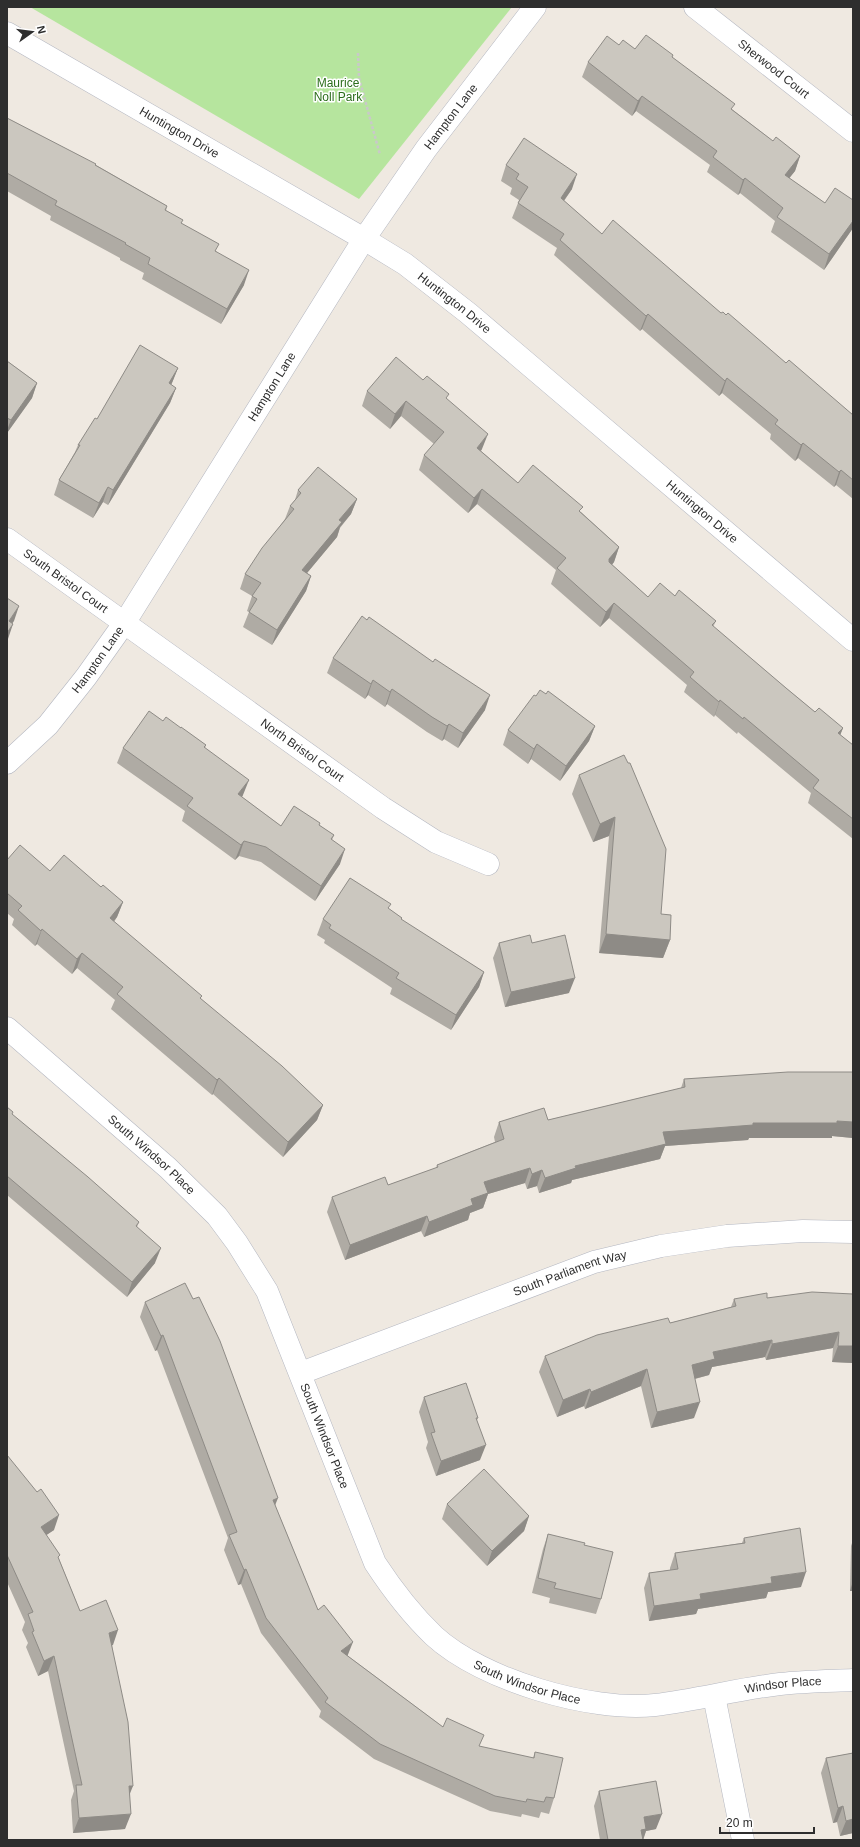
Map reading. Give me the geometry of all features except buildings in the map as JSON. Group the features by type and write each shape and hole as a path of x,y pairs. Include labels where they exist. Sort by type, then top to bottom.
{"street":[{"name":"Hampton Lane","path":"7,763 48,725 86,677 125,622 364,239 426,149 535,7"},
{"name":"Sherwood Court","path":"695,7 853,131"},
{"name":"Huntington Drive","path":"7,33 405,264 468,313 853,640"},
{"name":"South Bristol Court","path":"7,539 125,622"},
{"name":"North Bristol Court","path":"125,622 383,808 436,842 488,864"},
{"name":"South Windsor Place","path":"7,1028 168,1168 217,1216 238,1243 267,1291 375,1563 398,1598 435,1636 456,1652 499,1675 560,1696 623,1706 654,1705 714,1696"},
{"name":"South Parliament Way","path":"300,1373 594,1262 661,1246 727,1236 803,1231 853,1232"},
{"name":"Windsor Place","path":"714,1696 780,1684 853,1680"},
{"path":"714,1696 743,1840"}],"path":[{"path":"358,53 359,78 380,155"}],"green space":[{"name":"Maurice Noll Park","path":"30,7 512,7 359,199"}]}
